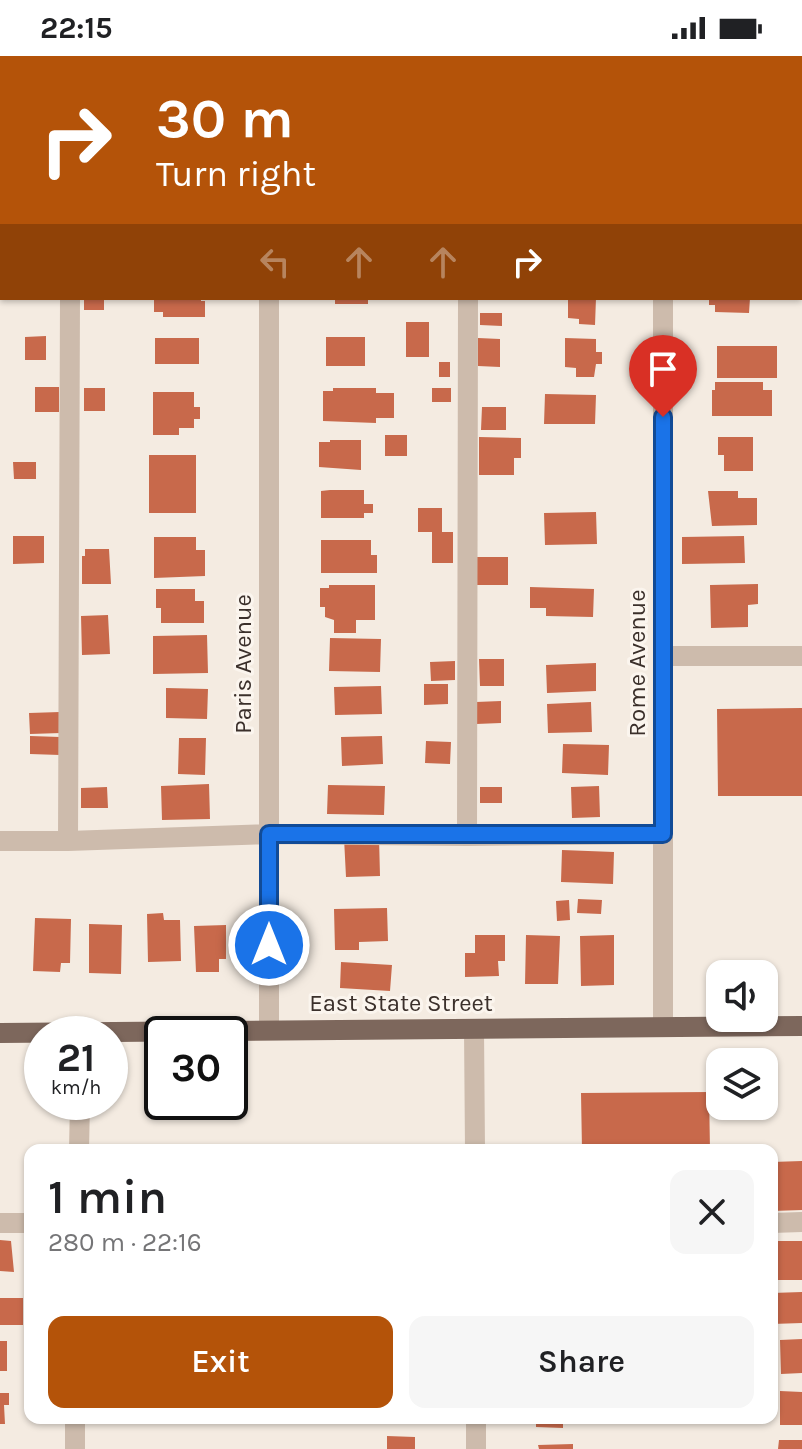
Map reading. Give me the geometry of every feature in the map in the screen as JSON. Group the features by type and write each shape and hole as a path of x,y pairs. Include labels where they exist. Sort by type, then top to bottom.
{"main road":[{"name":"East State Street","path":"128,1032 802,1026"},
{"name":"East State Street","path":"0,1033 24,1033"}],"street":[{"path":"68,841 70,300"},
{"name":"Paris Avenue","path":"269,300 269,1030"},
{"path":"467,836 468,300"},
{"name":"Rome Avenue","path":"663,300 663,1027"},
{"path":"663,656 802,656"},
{"path":"0,841 269,834 663,834"},
{"path":"474,1029 475,1144"},
{"path":"79,1144 80,1120"},
{"path":"778,1223 802,1222"},
{"path":"0,1223 24,1223"},
{"path":"75,1424 75,1449"},
{"path":"476,1424 476,1449"}],"building":[{"path":"84,300 104,300 104,310 84,310"},
{"path":"154,300 205,301 205,317 163,317 163,312 154,312"},
{"path":"335,300 368,300 368,304 335,304"},
{"path":"568,300 596,300 595,325 579,324 579,319 568,318"},
{"path":"709,300 750,300 749,313 715,312 715,305 709,305"},
{"path":"480,313 502,313 502,326 480,325"},
{"path":"406,322 429,322 429,357 406,357"},
{"path":"46,336 46,360 25,360 25,337"},
{"path":"326,337 365,337 365,366 326,366"},
{"path":"155,338 199,338 199,364 155,364"},
{"path":"478,338 500,339 500,367 478,366"},
{"path":"565,338 596,339 596,352 602,352 602,364 596,364 594,377 576,377 576,368 565,367"},
{"path":"717,346 777,346 777,378 717,378"},
{"path":"439,362 450,362 450,377 439,377"},
{"path":"715,382 763,382 763,390 772,390 772,416 712,416"},
{"path":"35,387 59,387 59,412 35,412"},
{"path":"84,388 105,388 105,411 84,411"},
{"path":"333,388 376,388 376,393 394,393 394,418 376,418 376,423 323,421 323,391 333,391"},
{"path":"432,388 451,388 451,402 432,402"},
{"path":"153,392 194,392 194,407 200,407 200,419 194,419 194,428 179,428 179,435 153,435"},
{"path":"545,394 596,395 595,424 544,424"},
{"path":"482,407 506,407 506,430 481,430"},
{"path":"385,435 407,435 407,456 385,456"},
{"path":"479,437 521,438 521,458 514,458 514,475 479,475"},
{"path":"718,437 753,437 753,471 724,471 724,455 718,455"},
{"path":"361,440 361,470 319,467 319,442"},
{"path":"149,455 196,455 196,513 149,513"},
{"path":"13,462 36,462 36,479 14,479"},
{"path":"364,490 364,504 373,504 373,513 364,513 364,518 321,518 321,491"},
{"path":"708,491 738,491 738,498 757,498 757,525 712,526"},
{"path":"418,508 442,508 442,532 453,532 453,563 432,563 432,532 418,532"},
{"path":"596,512 597,544 545,545 544,513"},
{"path":"13,536 44,536 44,563 13,564"},
{"path":"744,536 745,563 682,564 682,537"},
{"path":"154,537 196,537 196,550 205,550 205,576 154,578"},
{"path":"321,540 371,540 371,555 377,555 377,573 321,573"},
{"path":"85,549 109,549 111,584 82,584"},
{"path":"472,557 508,557 508,585 472,585"},
{"path":"758,584 758,604 748,605 748,627 711,628 710,585"},
{"path":"329,585 375,585 375,620 356,620 356,633 334,633 334,620 325,617 325,607 320,607 320,588 329,588"},
{"path":"530,587 594,589 593,617 546,616 546,608 530,608"},
{"path":"156,589 195,589 195,601 204,601 204,623 161,623 161,608 156,608"},
{"path":"108,615 110,654 82,655 81,616"},
{"path":"207,635 208,673 153,674 153,636"},
{"path":"330,638 381,639 380,672 329,671"},
{"path":"479,659 504,659 504,686 480,686"},
{"path":"455,661 455,680 431,681 430,662"},
{"path":"596,663 596,691 547,693 546,665"},
{"path":"424,684 448,684 448,704 424,705"},
{"path":"381,686 382,714 335,715 334,687"},
{"path":"166,688 208,689 207,719 166,718"},
{"path":"501,701 501,723 476,724 476,702"},
{"path":"591,702 592,732 548,733 547,704"},
{"path":"802,708 802,796 718,796 717,709"},
{"path":"60,712 61,733 30,734 29,713"},
{"path":"30,736 60,737 60,755 30,754"},
{"path":"382,736 383,764 342,766 341,737"},
{"path":"179,738 206,738 205,775 178,774"},
{"path":"426,741 451,742 450,764 425,763"},
{"path":"563,744 609,745 608,775 562,773"},
{"path":"209,784 210,819 162,820 161,786"},
{"path":"328,785 385,786 384,815 327,814"},
{"path":"599,786 600,817 572,818 571,787"},
{"path":"107,787 108,808 81,808 81,788"},
{"path":"480,787 502,787 502,803 480,803"},
{"path":"379,837 380,876 346,877 344,838"},
{"path":"562,850 614,852 613,884 561,882"},
{"path":"578,899 602,900 601,914 577,913"},
{"path":"569,900 570,920 557,921 556,901"},
{"path":"387,908 388,941 359,942 359,950 335,950 334,909"},
{"path":"163,913 164,920 180,920 181,961 148,962 147,914"},
{"path":"35,918 71,919 70,963 61,963 60,972 33,971"},
{"path":"89,924 122,925 121,974 89,973"},
{"path":"226,925 226,959 219,959 219,972 196,972 194,926"},
{"path":"475,935 505,935 505,961 498,961 499,976 465,977 465,953 475,953"},
{"path":"526,935 560,936 558,984 525,984"},
{"path":"614,935 614,985 581,986 580,936"},
{"path":"341,962 392,965 390,991 340,988"},
{"path":"706,1092 710,1144 582,1144 581,1093"},
{"path":"802,1161 802,1210 778,1211 778,1162"},
{"path":"0,1240 11,1241 14,1272 0,1271"},
{"path":"778,1241 802,1241 802,1280 778,1280"},
{"path":"802,1292 802,1323 778,1324 778,1293"},
{"path":"0,1298 23,1298 23,1325 0,1325"},
{"path":"802,1339 802,1373 781,1374 780,1340"},
{"path":"0,1341 7,1341 7,1371 0,1371"},
{"path":"780,1391 802,1392 802,1425 780,1425"},
{"path":"0,1393 9,1393 9,1405 4,1405 5,1424 0,1424"},
{"path":"536,1424 563,1424 563,1428 536,1427"},
{"path":"387,1436 415,1437 415,1449 387,1449"},
{"path":"779,1440 802,1440 802,1449 778,1449"},
{"path":"573,1444 573,1449 539,1449 538,1445"}],"route":[{"path":"269,945 269,834 663,834 663,417"}]}
